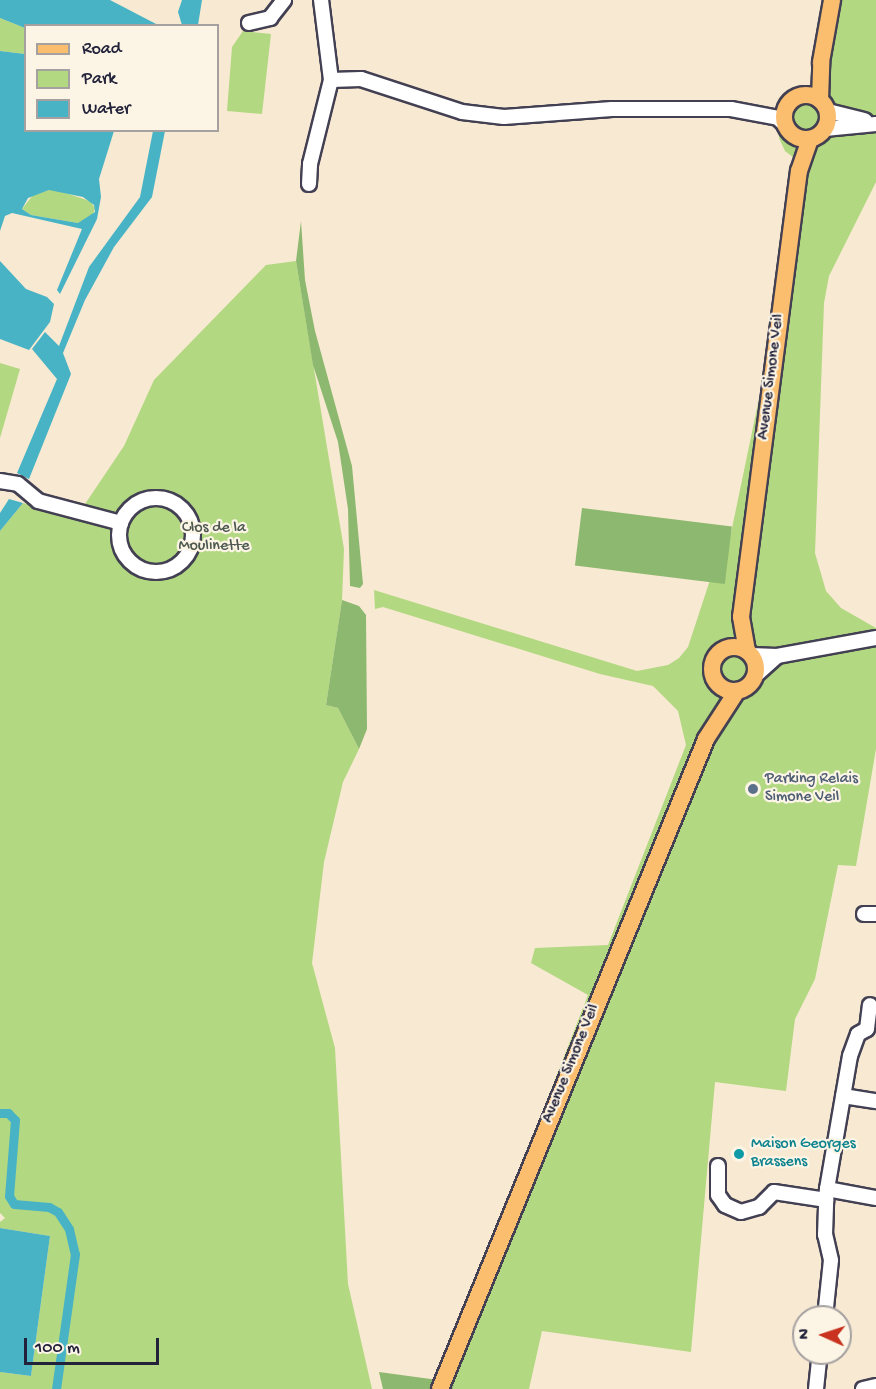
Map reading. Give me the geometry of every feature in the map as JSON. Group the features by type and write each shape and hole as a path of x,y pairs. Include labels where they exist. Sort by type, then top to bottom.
{"main road":[{"path":"796,133 825,129 821,62 832,0"},
{"path":"786,108 798,96 821,62"},
{"path":"798,96 824,106"},
{"name":"Avenue Simone Veil","path":"741,617 799,171 796,133 786,108"},
{"path":"706,739 717,683 712,663 726,648 741,617"},
{"path":"717,683 727,690 738,691 747,687 755,676 741,617"},
{"path":"726,648 749,653"},
{"path":"706,739 738,691"},
{"name":"Avenue Simone Veil","path":"440,1389 706,739"}],"street":[{"path":"249,23 270,18 284,0"},
{"path":"309,184 310,164 331,80 321,0"},
{"path":"331,80 361,80 462,112 504,117 684,107 731,108 778,118 796,133"},
{"path":"824,106 876,124"},
{"path":"760,114 786,108"},
{"path":"825,129 876,124"},
{"path":"0,481 18,484 38,501 121,522"},
{"path":"166,499 185,512 193,533 191,544 173,567 150,572 133,564 122,550 121,522 132,506 142,500 166,499"},
{"path":"749,653 777,656 876,638"},
{"path":"755,676 777,656"},
{"path":"826,1305 831,1260 825,1234 827,1195 850,1056 858,1034 867,1029 870,1005"},
{"path":"843,1096 876,1101"},
{"path":"718,1166 718,1196 732,1209 751,1210 774,1192 876,1198"},
{"path":"816,1389 819,1365"},
{"path":"863,1389 876,1386"}],"green space":[{"path":"835,0 876,0 876,182 829,276 824,303 815,553 826,591 841,608 876,628 876,749 856,866 838,865 815,979 795,1019 786,1091 715,1082 691,1352 542,1331 529,1389 453,1389 454,1385 438,1380 588,995 531,963 535,948 608,945 686,745 678,711 653,686 600,674 383,607 375,609 374,590 637,671 668,665 679,658 688,647 710,580 721,581 807,168 785,151 779,138 780,124 793,99 812,85 827,58"},
{"path":"0,18 24,28 24,54 0,51"},
{"path":"243,31 271,34 262,114 227,111 232,47"},
{"path":"53,189 90,201 95,208 93,215 78,223 31,215 22,209 33,195"},
{"path":"301,221 305,280 315,331 352,466 363,584 360,588 350,586 348,509 338,442 313,365 296,261"},
{"name":"Clos de la Moulinette","path":"296,261 344,549 342,600 326,705 338,708 359,749 343,782 324,862 312,963 335,1048 348,1284 372,1389 0,1389 0,1372 31,1376 50,1236 0,1228 0,1222 5,1218 0,1213 0,531 23,503 75,519 124,446 154,380 266,265"},
{"path":"0,363 20,369 0,438"},
{"path":"582,508 732,526 725,584 575,566"},
{"path":"342,600 359,606 366,615 367,729 359,749 338,708 326,705"},
{"path":"379,1372 438,1380 454,1385 453,1389 383,1389"}],"water":[{"path":"0,0 110,0 156,24 24,24 24,28 0,18"},
{"path":"182,0 202,0 198,24 182,24 178,12"},
{"path":"0,51 24,54 24,132 114,132 99,179 101,197 97,219 60,294 57,290 82,229 12,213 5,216 0,231","holes":["49,190 83,197 94,205 95,212 78,223 31,215 22,209 28,198"]},
{"path":"153,132 165,132 152,197 114,247 85,300 63,353 71,374 29,479 17,473 57,379 32,349 45,332 59,346 89,267 140,197"},
{"path":"0,261 26,289 47,297 54,304 50,322 29,350 0,339"},
{"path":"9,499 23,503 0,531 0,513"},
{"path":"0,1228 50,1236 31,1376 0,1372"}],"waterway":[{"path":"0,1113 8,1113 15,1120 9,1196 14,1204 49,1207 58,1212 69,1229 75,1254 56,1389"}],"place":[{"name":"Parking Relais Simone Veil","path":"753,789"},
{"name":"Maison Georges Brassens","path":"739,1154"}]}
